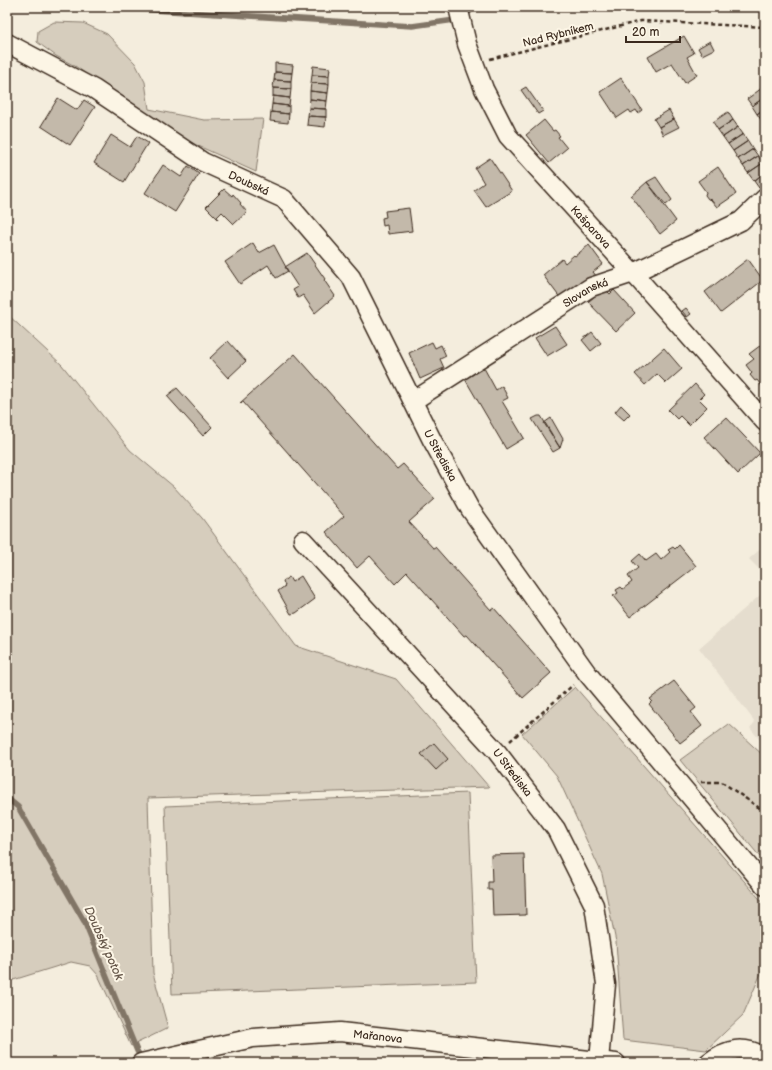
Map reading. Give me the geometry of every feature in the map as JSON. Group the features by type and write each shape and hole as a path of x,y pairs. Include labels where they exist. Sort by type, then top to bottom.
{"street":[{"name":"Kašparova","path":"458,8 467,44 484,89 508,136 633,273 765,422"},
{"name":"Doubská","path":"7,43 94,89 203,162 284,199 351,277 413,401"},
{"name":"Slovanská","path":"413,401 591,287 633,273 741,221 765,198"},
{"name":"U Střediska","path":"413,401 432,440 470,509 587,673 676,782 765,886"},
{"name":"U Střediska","path":"303,540 497,752 556,828 594,905 606,984 608,1062"},
{"name":"Mařanova","path":"142,1063 253,1038 340,1032 608,1062"},
{"path":"708,1063 719,1055 732,1050 762,1050"}],"path":[{"name":"Nad Rybníkem","path":"474,63 641,22 765,27"},
{"path":"497,752 587,673"},
{"path":"676,782 722,782 765,812"}],"shaded area":[{"path":"54,22 83,23 107,34 135,63 145,82 149,109 204,120 263,119 256,172 194,144 157,124 75,66 56,56 37,42 38,31"},
{"path":"7,314 62,365 130,450 174,487 202,518 296,646 396,679 489,787 148,798 153,973 168,1028 131,1046 98,975 90,966 71,962 7,981"},
{"path":"765,545 765,575 749,559"},
{"path":"765,591 765,746 750,728 755,722 699,648"},
{"path":"575,687 765,905 765,964 743,1015 706,1050 623,1040 616,942 602,874 557,776 522,734"},
{"path":"729,724 765,757 765,863 680,760"},
{"path":"468,793 476,982 172,994 165,806"}],"building":[{"path":"684,36 694,53 687,57 697,75 685,83 672,63 656,72 648,57"},
{"path":"710,41 714,49 702,55 698,48"},
{"path":"275,63 293,65 292,73 275,72"},
{"path":"313,66 330,68 329,76 312,75"},
{"path":"275,72 292,73 291,81 274,80"},
{"path":"312,75 329,76 329,84 311,83"},
{"path":"621,78 642,110 638,113 636,110 631,113 629,110 617,118 600,92"},
{"path":"274,80 291,81 291,89 273,88"},
{"path":"311,83 329,84 328,93 310,91"},
{"path":"526,87 543,111 538,114 521,90"},
{"path":"273,88 291,89 290,98 273,96"},
{"path":"762,88 765,93 765,97 752,106 747,99"},
{"path":"310,91 328,93 327,101 310,99"},
{"path":"273,96 290,98 289,106 272,104"},
{"path":"765,97 765,108 757,114 752,106"},
{"path":"58,98 77,110 84,100 95,107 70,145 41,126"},
{"path":"310,99 327,101 326,109 309,108"},
{"path":"272,104 289,106 289,114 271,112"},
{"path":"309,108 326,109 326,117 308,116"},
{"path":"765,108 765,119 762,121 757,114"},
{"path":"669,110 674,119 659,127 654,119"},
{"path":"271,112 289,114 288,123 270,121"},
{"path":"728,112 733,120 718,130 713,122"},
{"path":"308,116 326,117 325,127 307,125"},
{"path":"674,119 679,127 663,135 659,127"},
{"path":"544,120 553,131 555,130 560,136 558,137 567,148 549,163 526,135"},
{"path":"733,120 738,127 723,137 718,130"},
{"path":"738,127 743,134 728,144 723,137"},
{"path":"743,134 748,141 733,151 728,144"},
{"path":"111,135 130,147 137,136 148,143 124,182 94,163"},
{"path":"748,141 753,149 738,159 733,151"},
{"path":"753,149 758,156 743,166 738,159"},
{"path":"758,156 763,163 748,173 743,166"},
{"path":"490,158 512,191 486,207 474,190 484,183 475,168"},
{"path":"763,163 765,166 765,172 754,181 748,173"},
{"path":"163,165 181,177 188,166 199,174 175,212 145,193"},
{"path":"718,167 736,194 717,207 705,195 706,192 698,181"},
{"path":"765,172 765,184 759,188 754,181"},
{"path":"656,177 672,200 666,205 647,182"},
{"path":"647,182 676,221 660,234 631,196"},
{"path":"224,189 232,196 233,194 247,212 234,224 222,212 217,217 218,219 206,207"},
{"path":"409,208 412,231 388,234 387,225 383,226 382,218 386,217 385,211"},
{"path":"253,243 259,253 274,245 288,271 276,278 268,265 240,284 225,262"},
{"path":"589,245 603,264 593,272 597,277 561,299 543,275 562,259 565,263"},
{"path":"307,253 335,296 315,313 303,295 298,298 293,290 298,287 285,267"},
{"path":"748,259 763,280 721,313 705,292"},
{"path":"604,288 610,294 614,290 635,313 616,331 588,302"},
{"path":"686,308 691,314 687,317 682,311"},
{"path":"555,326 567,344 547,356 535,338"},
{"path":"592,332 601,343 591,351 582,340"},
{"path":"228,341 246,361 228,378 210,358"},
{"path":"432,342 435,348 441,345 446,356 440,359 444,368 420,379 409,353"},
{"path":"765,342 765,390 757,380 755,381 750,375 752,373 746,365 754,359 749,354"},
{"path":"664,348 682,369 666,383 657,374 645,385 635,374"},
{"path":"295,354 397,469 403,464 435,499 409,522 433,548 435,547 491,610 494,608 551,673 523,698 467,635 464,636 407,572 395,584 370,556 357,568 326,532 344,516 243,402 240,403"},
{"path":"484,368 496,390 502,386 508,398 502,401 524,438 506,449 465,379"},
{"path":"695,384 704,394 699,399 707,407 689,425 680,416 677,419 668,410"},
{"path":"177,388 212,427 203,436 167,396"},
{"path":"621,405 630,414 624,420 615,412"},
{"path":"541,416 560,448 553,452 532,419"},
{"path":"726,417 760,453 738,474 704,437"},
{"path":"551,418 563,439 560,448 544,423"},
{"path":"679,545 696,566 630,617 613,596 618,593 616,590 621,587 623,589 632,582 628,576 638,568 632,561 640,554 646,561 656,554 661,560 670,552 668,550 673,547 675,549"},
{"path":"301,576 315,599 296,613 291,614 278,591 285,586 283,581 289,577 292,582"},
{"path":"674,681 696,708 691,712 702,726 680,743 649,704 652,701 650,699"},
{"path":"434,743 448,759 436,770 421,754"},
{"path":"524,854 526,915 493,916 492,890 488,890 488,882 492,882 491,855"}],"waterway":[{"name":"Doubský potok","path":"106,7 412,26 462,19 474,7"},
{"name":"Doubský potok","path":"7,798 18,807 84,921 137,1051 142,1059"}]}
